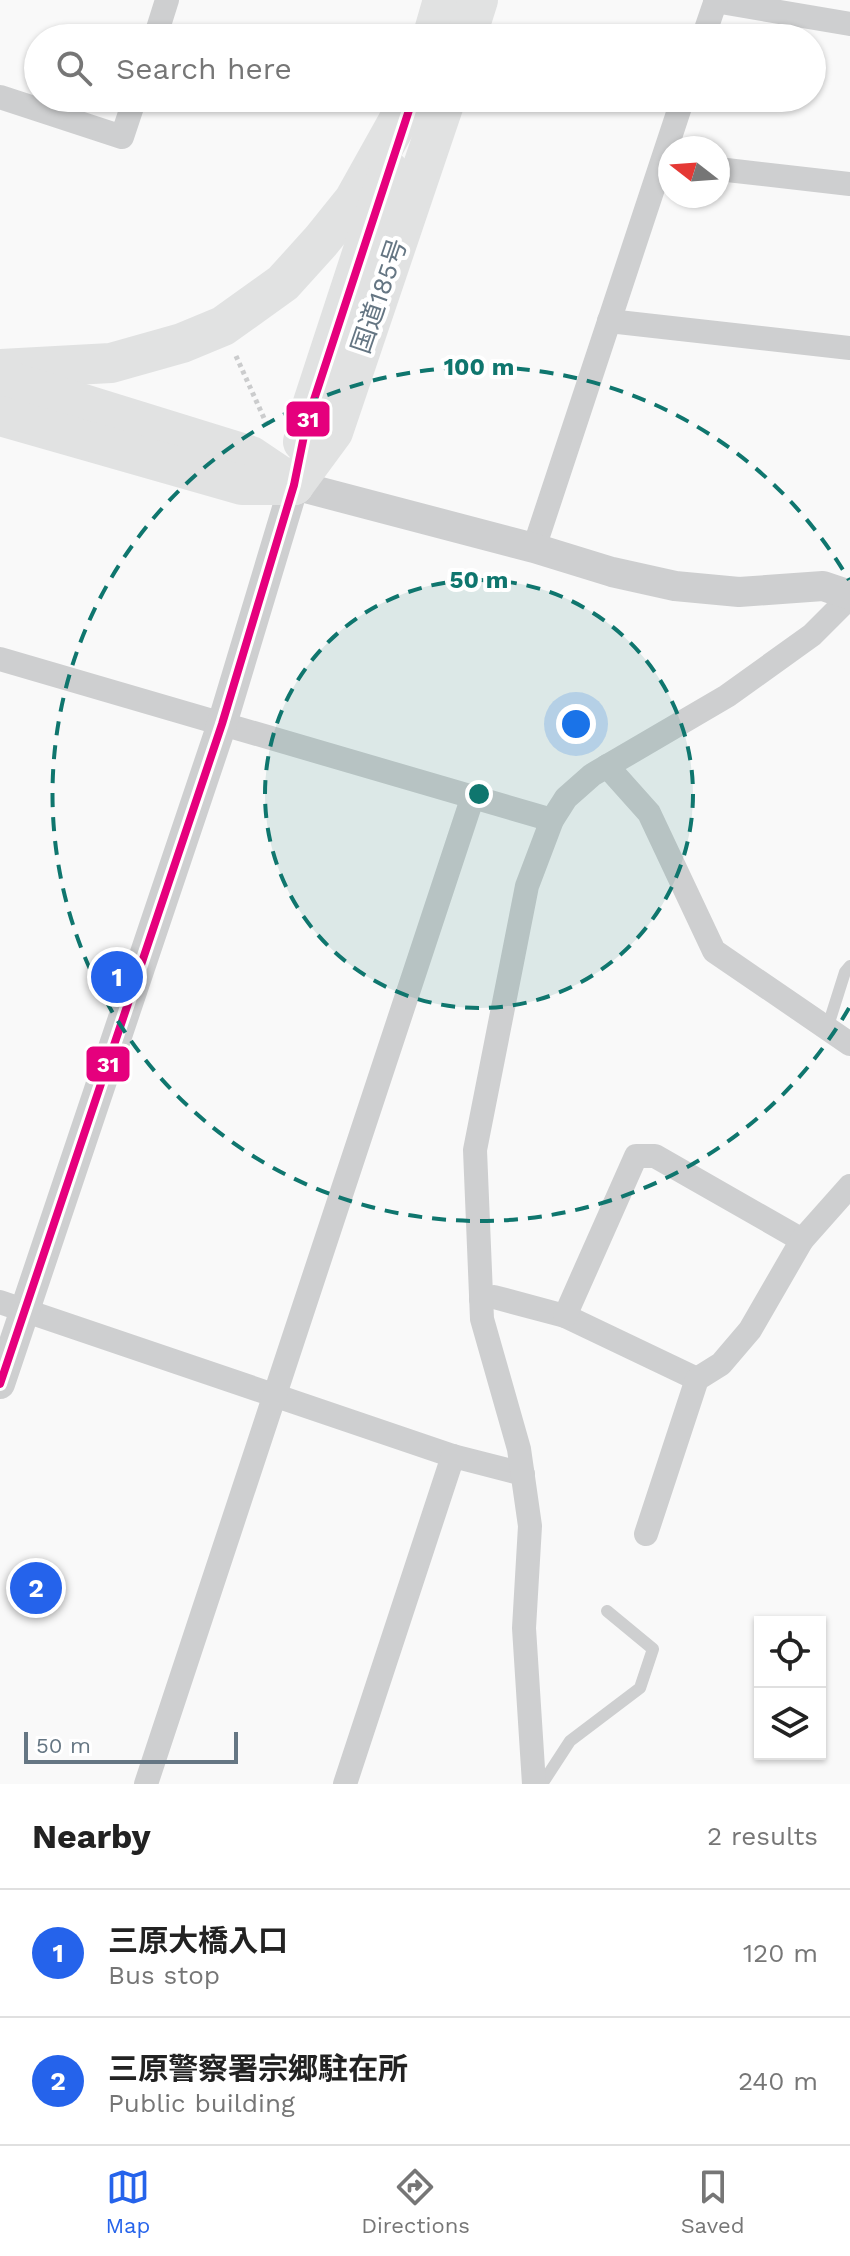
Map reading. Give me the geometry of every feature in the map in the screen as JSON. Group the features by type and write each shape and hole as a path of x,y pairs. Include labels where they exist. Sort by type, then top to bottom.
{"highway":[{"path":"436,24 443,0"},
{"path":"470,24 478,0"},
{"path":"0,369 111,363 182,343 223,326 283,283 321,241 354,200 404,112"},
{"name":"国道185号","path":"294,485 307,421 407,112"},
{"name":"国道185号","path":"294,485 333,432 441,112"},
{"path":"0,378 251,456 294,485"},
{"path":"0,416 242,485 294,485"}],"street":[{"path":"159,24 167,0"},
{"path":"708,24 716,0 850,24"},
{"path":"0,97 24,105"},
{"path":"46,112 122,137 130,112"},
{"path":"673,136 679,112"},
{"path":"730,170 850,184"},
{"path":"534,548 609,321 658,185"},
{"path":"609,321 850,348"},
{"path":"0,1384 12,1306 222,724 294,485 534,548 612,572 675,586 739,592 823,586 850,596 812,635 727,696 592,775 566,798 552,820 527,886 475,1150 482,1319 519,1449 530,1526 524,1628 534,1784"},
{"path":"0,659 552,820"},
{"path":"607,766 649,813 714,951 850,1044"},
{"path":"146,1784 473,796"},
{"path":"565,1316 636,1156 655,1156 802,1240"},
{"path":"646,1534 697,1379 721,1364 750,1330 802,1240 850,1186"},
{"path":"481,1299 494,1297 565,1316 697,1379"},
{"path":"12,1306 453,1456 523,1474"},
{"path":"345,1784 453,1456"}],"lane":[{"path":"827,1029 845,972 850,966"},
{"path":"542,1784 570,1741 640,1688 653,1649 607,1611"}],"path":[{"path":"223,326 268,427"}],"transit line":[{"name":"31","path":"0,1384 222,724 294,485 307,421 408,112"}],"place":[{"name":"三原大橋入口","path":"117,977"},
{"name":"三原警察署宗郷駐在所","path":"36,1588"}]}
